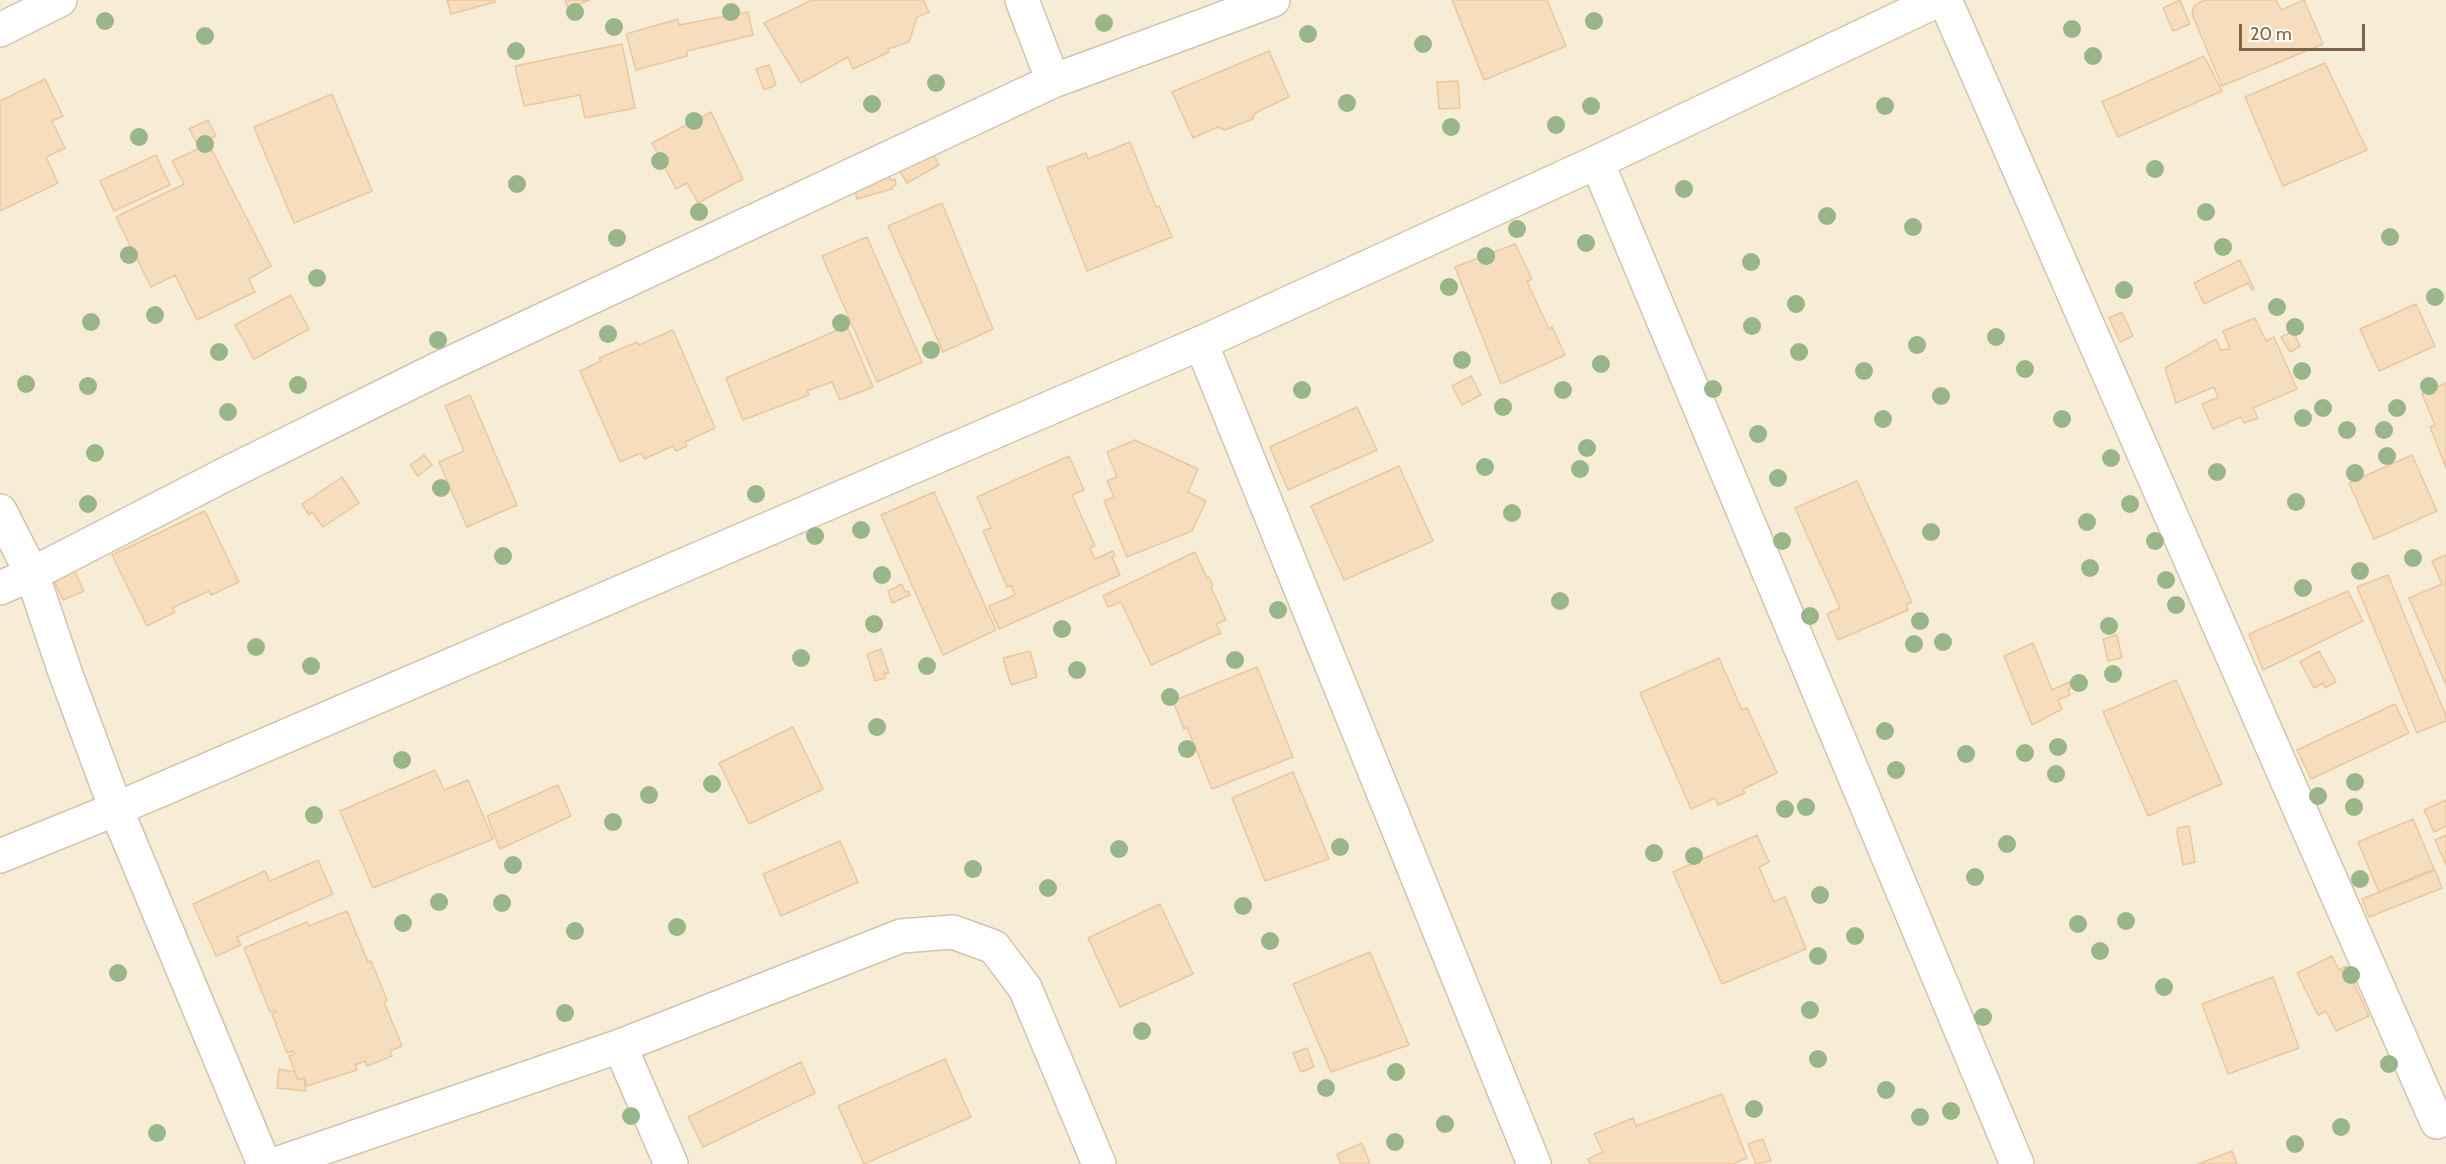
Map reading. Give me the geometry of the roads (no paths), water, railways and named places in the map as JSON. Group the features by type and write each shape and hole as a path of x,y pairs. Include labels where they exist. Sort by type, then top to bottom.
{"street":[{"path":"0,30 60,0"},
{"path":"1022,0 1053,81"},
{"path":"0,588 438,369 1053,81 1273,0"},
{"path":"0,855 116,809 1201,343 1597,162 1938,0"},
{"path":"1945,0 2437,1122"},
{"path":"1597,162 2017,1164"},
{"path":"1201,343 1534,1164"},
{"path":"0,511 32,574 65,672 116,809 264,1164"},
{"path":"276,1164 620,1046 901,936 953,932 994,948 1025,988 1099,1164"},
{"path":"620,1046 671,1164"}]}
